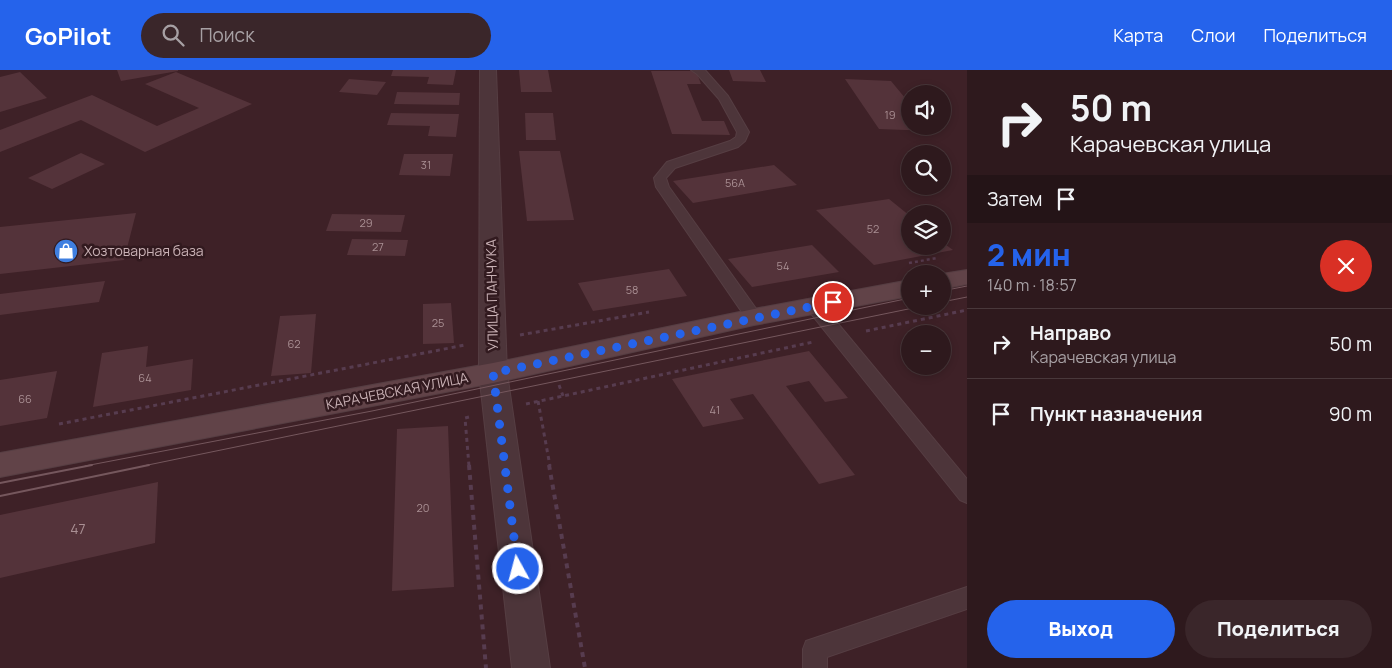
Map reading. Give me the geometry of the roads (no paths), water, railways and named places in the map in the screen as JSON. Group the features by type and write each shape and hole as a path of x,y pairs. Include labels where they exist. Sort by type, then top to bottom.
{"street":[{"name":"УЛИЦА ПАНЧУКА","path":"488,70 493,373 531,668"},
{"path":"951,280 967,277"},
{"name":"КАРАЧЕВСКАЯ УЛИЦА","path":"0,465 493,373 754,317 901,290"}],"lane":[{"path":"696,70 701,72 724,98 744,132 742,138 734,144 671,165 664,170 660,178 663,187 754,317"},
{"path":"814,306 967,494"},
{"path":"815,668 815,649 967,598"}],"tram line":[{"path":"951,289 967,286"},
{"path":"951,300 967,297"},
{"path":"85,466 372,411 901,300"},
{"path":"143,466 901,311"},
{"path":"0,483 92,465"},
{"path":"0,496 149,465"}],"place":[{"name":"Хозтоварная база","path":"66,251"}]}
